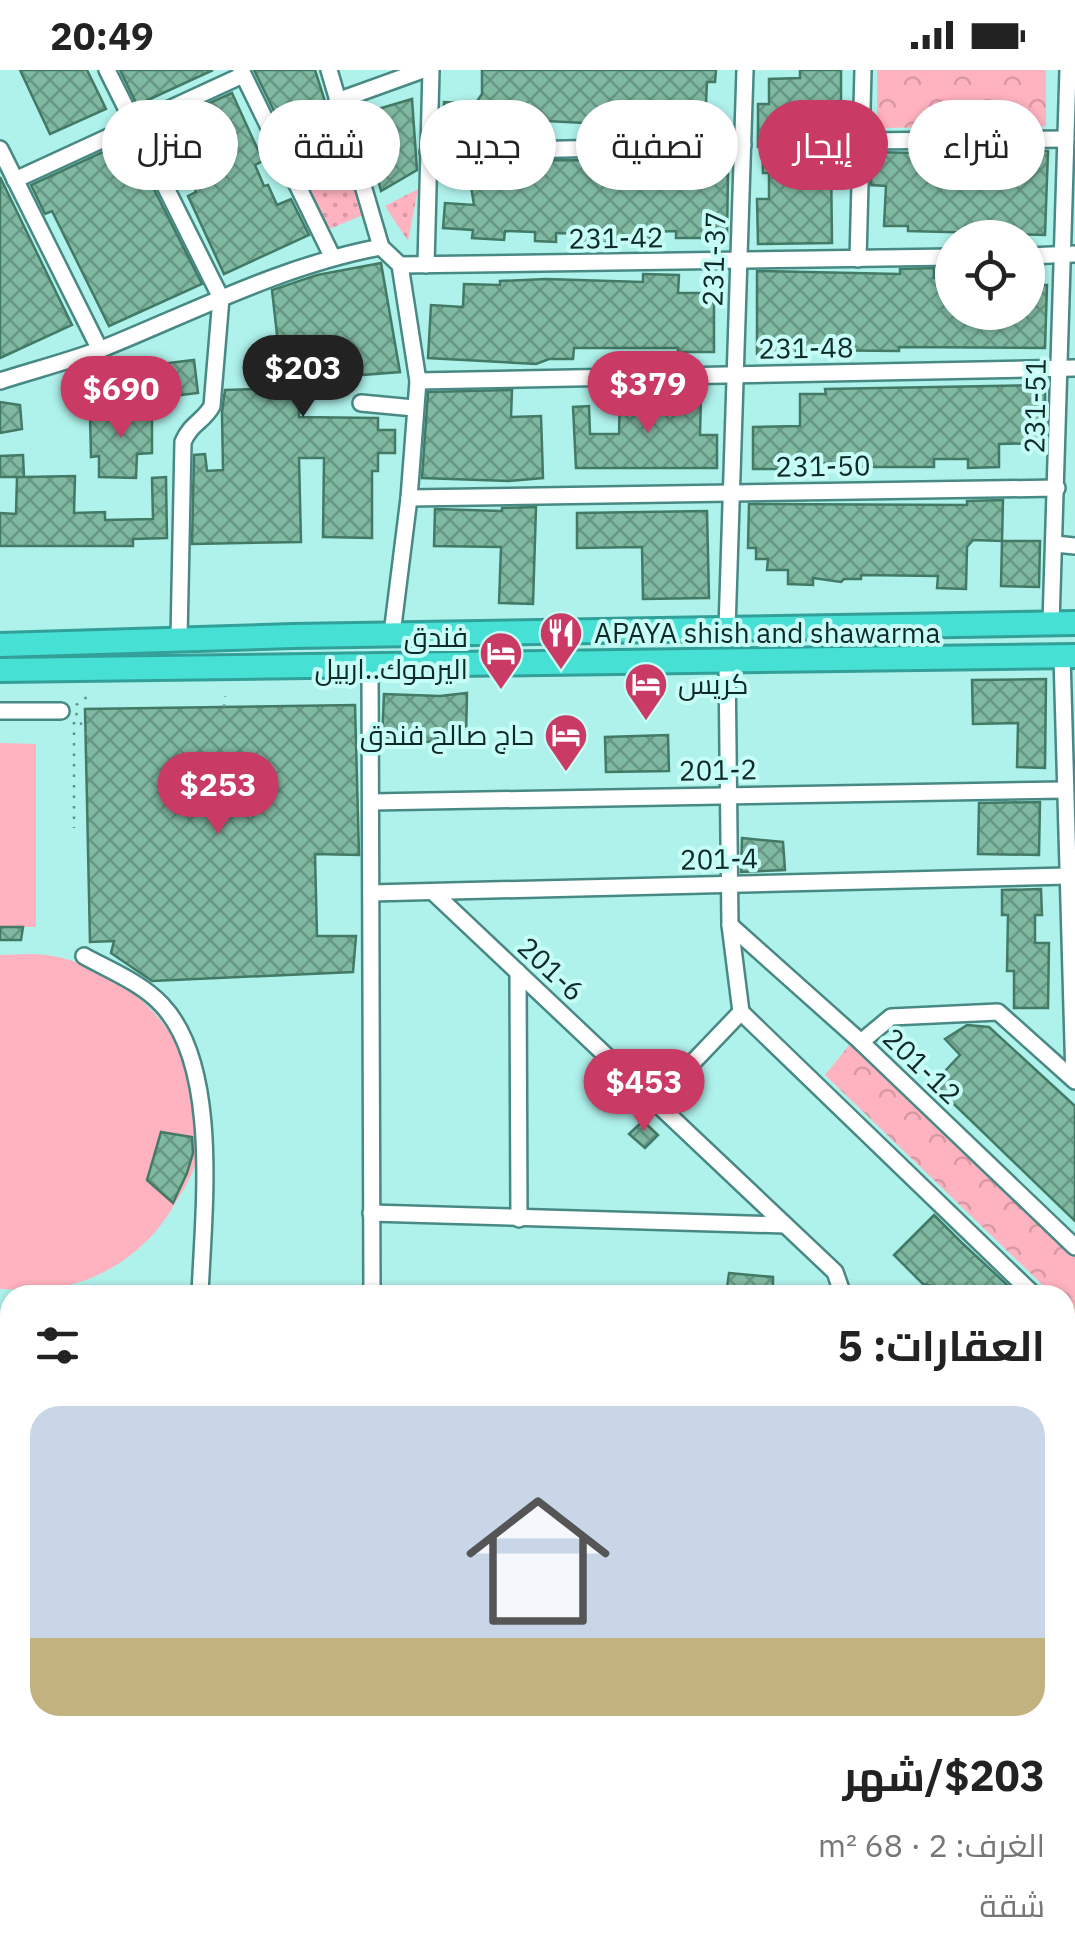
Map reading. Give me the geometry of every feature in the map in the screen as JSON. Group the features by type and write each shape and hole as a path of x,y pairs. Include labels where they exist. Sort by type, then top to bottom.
{"highway":[{"path":"0,645 179,638 1075,623"},
{"path":"0,631 110,640"},
{"path":"0,670 1068,656"},
{"path":"0,683 106,670"}],"street":[{"path":"108,70 122,100"},
{"path":"329,70 337,100"},
{"path":"340,100 423,70"},
{"path":"430,100 431,70"},
{"name":"231-37","path":"728,629 745,70"},
{"path":"862,70 862,100"},
{"name":"231-51","path":"1051,623 1058,488 1067,458 1068,70"},
{"path":"185,100 242,72 332,256"},
{"path":"888,141 1066,139"},
{"path":"15,180 102,140"},
{"path":"556,149 742,145"},
{"path":"0,149 100,350"},
{"path":"167,190 221,298 212,406 207,416 190,426 182,442 179,638"},
{"path":"364,190 381,247 400,265 418,381 409,498 392,634"},
{"path":"426,265 427,190"},
{"path":"858,259 860,190"},
{"path":"0,382 100,350 332,256 381,247"},
{"name":"231-42","path":"400,265 935,257"},
{"name":"231-48","path":"418,381 1068,369"},
{"path":"361,402 414,408"},
{"name":"231-50","path":"409,498 1058,488"},
{"path":"1055,544 1075,546"},
{"path":"1068,656 1066,790 1074,1080"},
{"path":"727,661 730,926 741,1012 1024,1285"},
{"path":"370,667 372,1285"},
{"path":"0,711 68,709"},
{"name":"201-2","path":"371,802 1066,790"},
{"name":"201-4","path":"371,893 1068,876"},
{"name":"201-6","path":"433,892 835,1272 840,1285"},
{"name":"201-12","path":"730,926 860,1042 1075,1248"},
{"path":"84,956 129,980 162,1005 191,1052 203,1120 200,1285"},
{"path":"518,972 519,1218"},
{"path":"655,1102 741,1012"},
{"path":"860,1042 891,1017 998,1012 1074,1080"},
{"path":"372,1213 786,1226"}],"path":[{"path":"224,707 226,696"},
{"path":"68,709 87,697"},
{"path":"68,709 86,734"},
{"path":"68,709 74,828"}],"green space":[{"path":"877,70 1046,70 1046,126 1045,100 908,100 908,128 888,128 888,100 877,100"},
{"path":"418,189 408,241 385,206"},
{"path":"308,190 355,190 363,215 327,230"},
{"path":"0,743 36,744 36,927 0,927"},
{"path":"0,955 46,955 80,963 112,979 140,999 164,1025 183,1054 195,1087 200,1121 197,1157 191,1176 163,1222 120,1262 69,1285 0,1285"},
{"path":"851,1043 1075,1254 1075,1285 1043,1285 825,1075"}],"building":[{"path":"20,70 87,70 102,101 102,111 50,134"},
{"path":"120,70 213,70 148,100 135,100"},
{"path":"254,70 315,70 325,100 269,100"},
{"path":"482,70 716,70 715,82 707,82 706,100 576,100 576,123 556,122 556,100 478,100 482,94"},
{"path":"800,70 841,70 841,100 769,100 769,79 800,78"},
{"path":"232,93 235,100 216,100"},
{"path":"412,99 417,170 400,180 400,103"},
{"path":"238,106 258,150 258,190 270,190 277,205 291,199 309,235 224,274 188,196 196,192 238,190"},
{"path":"1048,151 1045,235 1045,220 935,220 935,232 884,226 888,152 908,153 908,190 1045,190"},
{"path":"102,152 102,190 154,190 202,284 109,326 52,211 45,214 31,185"},
{"path":"556,160 576,160 576,190 728,190 727,238 676,238 676,231 650,232 650,242 581,243 581,234 556,233 556,242 535,241 535,232 505,231 504,240 472,238 473,230 443,228 445,203 474,205 472,190 556,190"},
{"path":"0,177 72,325 0,358"},
{"path":"769,190 831,190 832,243 758,244 757,199 769,199"},
{"path":"381,263 400,372 298,380 299,417 378,418 378,430 395,430 395,453 378,453 378,471 372,471 372,538 323,537 324,458 299,458 301,542 192,544 194,455 205,454 207,471 223,470 225,390 283,388 272,290 317,275"},
{"path":"934,268 935,330 1045,330 1047,285 1045,348 899,347 899,351 796,350 796,354 757,354 757,271 900,274 900,269"},
{"path":"643,274 679,275 678,293 714,293 714,352 574,348 573,359 549,359 536,364 428,358 431,305 463,307 464,284 500,285 500,281 546,279 643,282"},
{"path":"194,360 198,393 164,397 160,364"},
{"path":"1045,385 1045,443 999,444 999,467 968,468 968,459 934,459 934,467 788,463 788,469 753,469 753,427 800,426 800,394 826,394 825,389"},
{"path":"512,390 511,417 541,416 543,478 422,478 428,392"},
{"path":"620,395 701,395 700,435 717,435 717,468 576,468 573,407 589,406 590,434 619,434"},
{"path":"0,402 20,405 22,429 0,433"},
{"path":"152,407 152,453 137,454 136,478 99,477 99,456 91,457 90,414"},
{"path":"23,455 24,477 75,476 74,513 105,512 105,520 153,519 152,478 166,477 167,538 133,539 133,546 0,546 0,513 16,514 17,477 0,477 0,456"},
{"path":"1003,500 1002,541 973,540 967,547 966,589 937,588 938,576 861,575 861,579 841,582 813,578 813,585 788,584 788,570 767,570 768,559 756,559 756,548 748,548 749,504 967,505 967,501"},
{"path":"536,507 533,604 499,603 501,547 434,546 435,509 502,511"},
{"path":"707,511 709,598 643,599 642,547 577,548 577,513"},
{"path":"1002,541 1040,541 1039,587 1001,586"},
{"path":"1046,679 1045,768 1017,767 1018,723 973,724 972,680"},
{"path":"467,693 466,738 435,738 435,742 382,740 384,694"},
{"path":"355,705 359,855 315,854 317,936 356,936 353,972 152,981 111,953 114,941 90,942 85,709"},
{"path":"668,735 669,771 606,772 605,737"},
{"path":"1040,802 1039,855 978,854 979,803"},
{"path":"742,838 783,842 785,870 741,872"},
{"path":"1041,889 1042,915 1035,915 1035,943 1049,943 1048,1008 1014,1008 1014,971 1007,971 1008,915 1002,915 1002,890"},
{"path":"0,927 23,927 21,940 0,940"},
{"path":"967,1025 989,1027 1075,1106 1075,1221 933,1084 960,1055 945,1039"},
{"path":"643,1121 658,1135 645,1148 629,1134"},
{"path":"161,1132 192,1137 193,1153 173,1203 147,1180"},
{"path":"934,1215 1007,1285 923,1284 894,1255"},
{"path":"729,1273 773,1277 773,1285 727,1285"}],"place":[{"name":"APAYA shish and shawarma","path":"561,671"},
{"name":"فندق اليرموك..اربيل","path":"501,691"},
{"name":"كريس","path":"646,722"},
{"name":"حاج صالح فندق","path":"566,773"}]}
